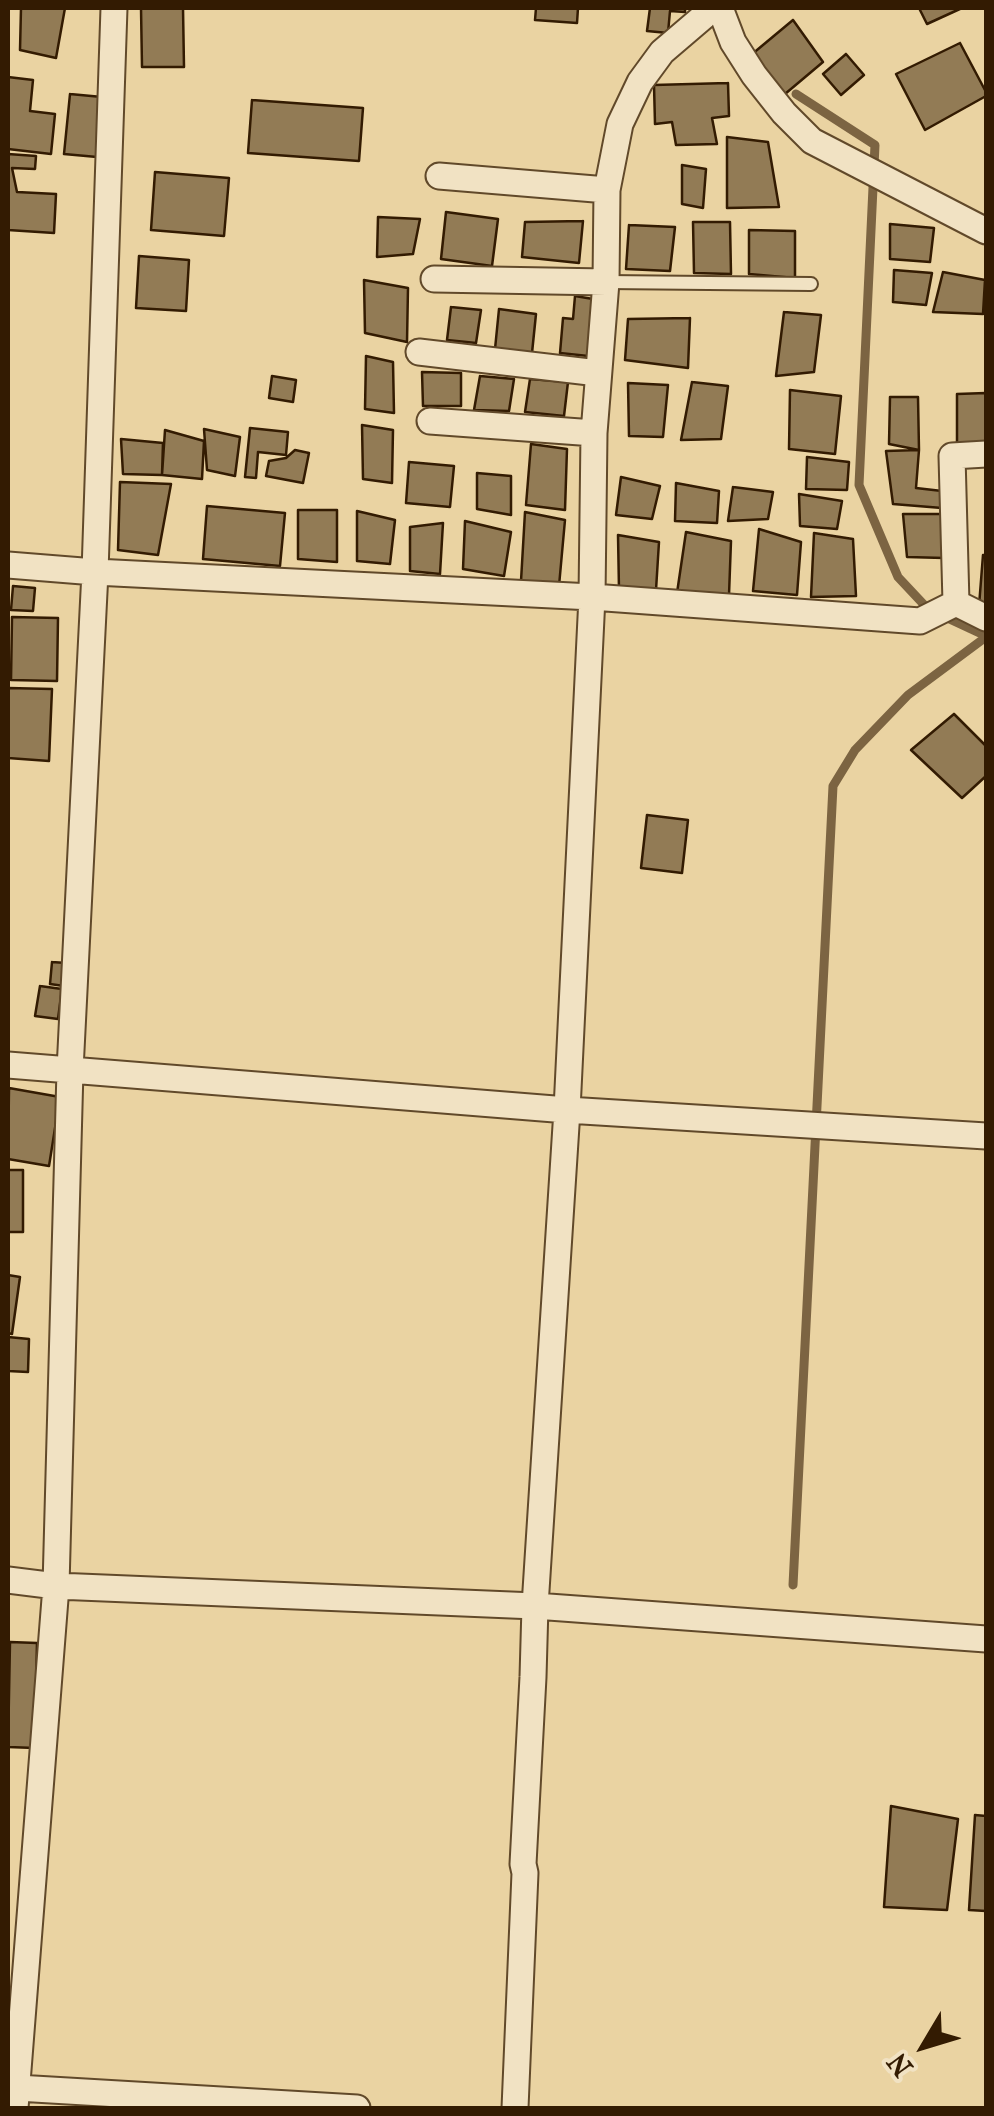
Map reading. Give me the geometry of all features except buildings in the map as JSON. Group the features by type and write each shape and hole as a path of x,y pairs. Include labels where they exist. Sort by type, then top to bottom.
{"street":[{"path":"114,8 95,572 70,1070 56,1586 16,2098 356,2108"},
{"path":"516,2108 525,1873 522,1864 567,1110 607,190 620,124 640,82 662,52 710,8"},
{"path":"720,8 733,42 754,75 812,140 986,231"},
{"path":"438,176 607,190"},
{"path":"434,279 606,282"},
{"path":"419,352 598,373"},
{"path":"430,422 594,433"},
{"path":"956,603 952,456 986,454"},
{"path":"8,565 592,597 920,621 956,603"},
{"path":"956,603 986,618"},
{"path":"8,1065 567,1110 986,1136"},
{"path":"8,1580 56,1586 535,1606 986,1639"}],"lane":[{"path":"606,282 811,284"}],"waterway":[{"path":"796,94 875,145 859,485 898,577 928,609 986,636"},
{"path":"793,1585 833,786 855,750 908,695 986,637"}]}
